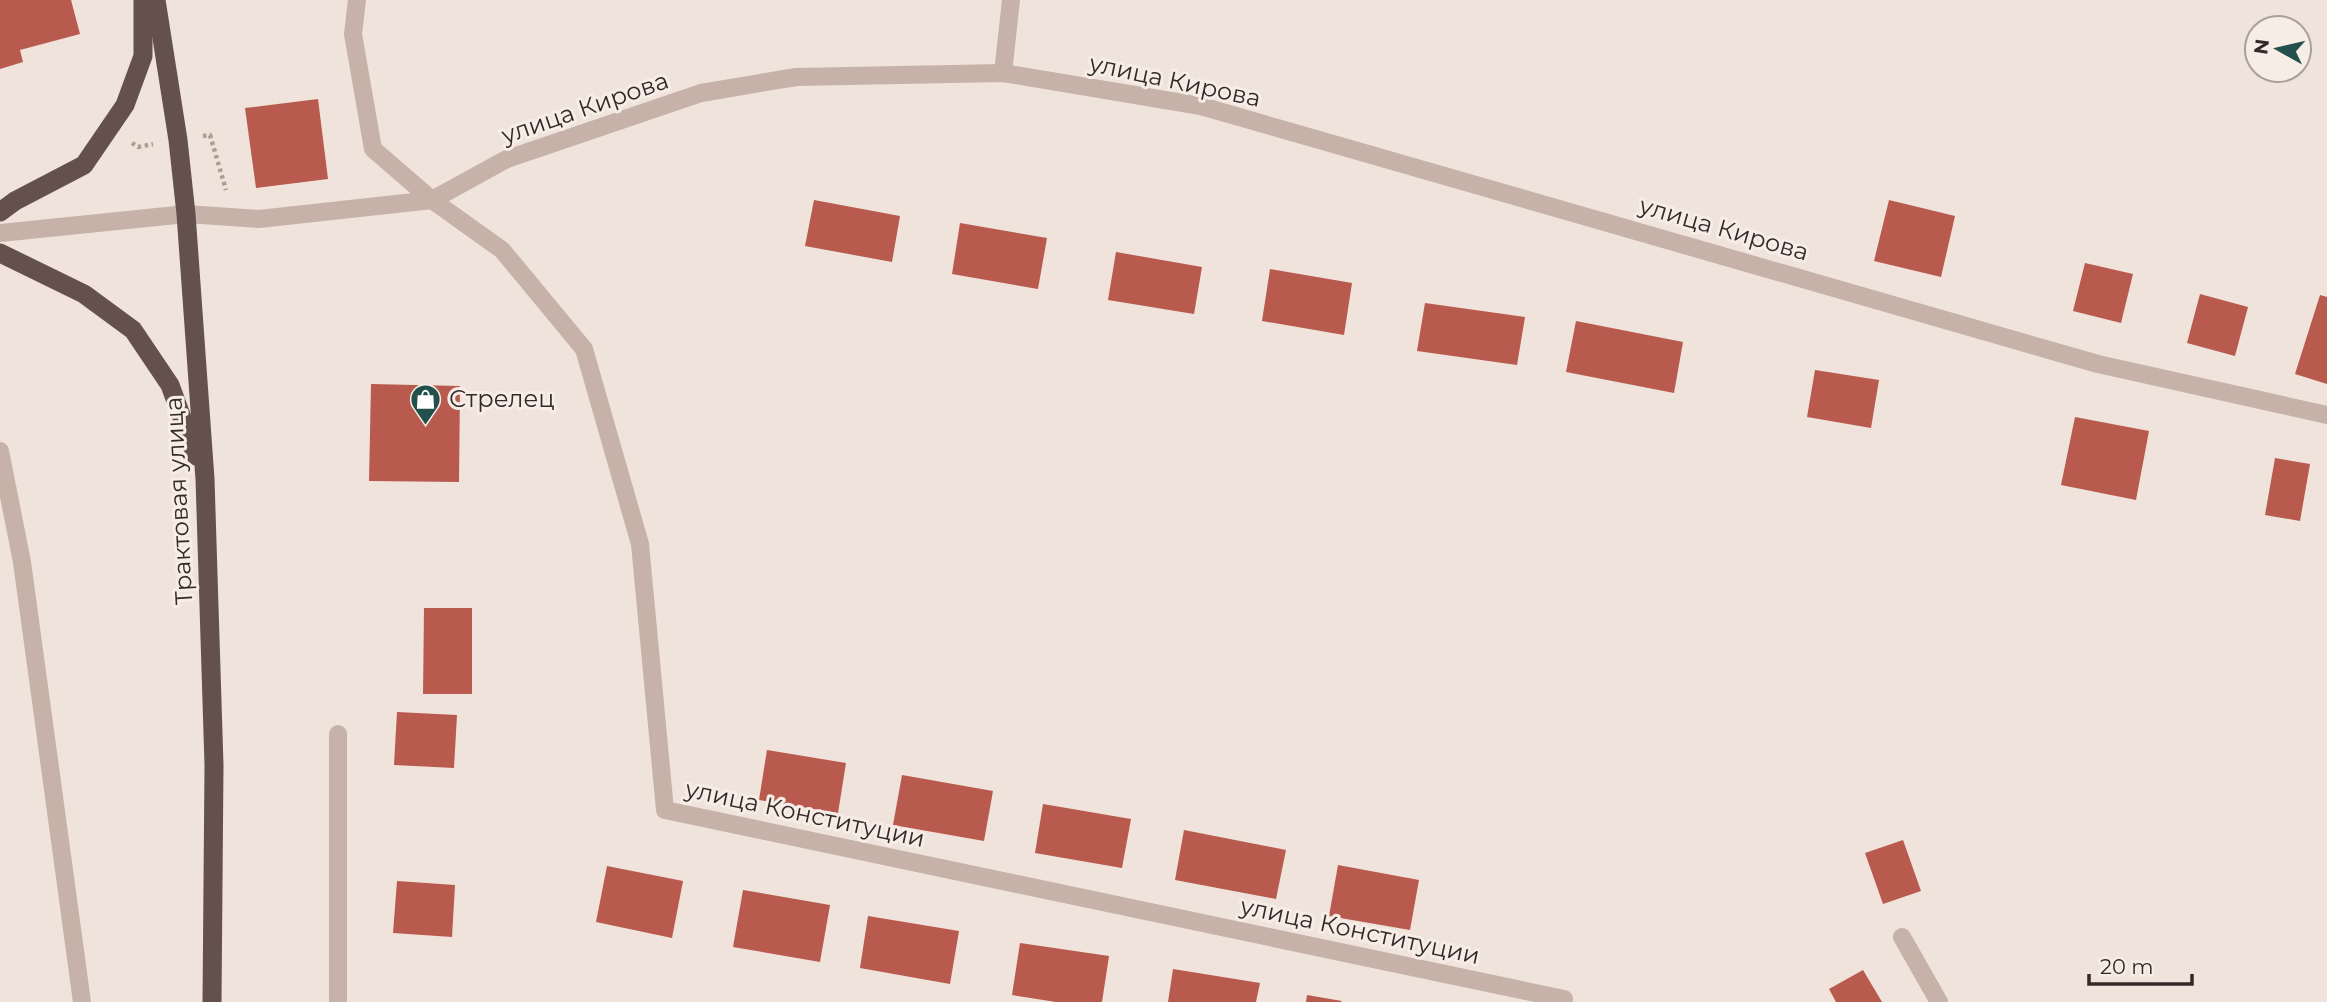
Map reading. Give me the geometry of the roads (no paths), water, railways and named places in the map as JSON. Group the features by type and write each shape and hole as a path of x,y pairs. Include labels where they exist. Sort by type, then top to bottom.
{"highway":[{"path":"0,212 15,201 85,165 125,105 143,56 143,0"},
{"name":"Трактовая улица","path":"156,0 178,140 186,214 205,479 214,765 212,1002"},
{"path":"0,253 84,294 133,330 170,385 205,479"}],"street":[{"path":"356,0 354,34 373,149 432,200"},
{"path":"1003,73 1011,0"},
{"name":"улица Кирова","path":"0,233 186,214 259,219 432,200 507,159 701,93 796,77 1003,73 1201,106 2098,364 2327,415"},
{"name":"улица Конституции","path":"432,200 502,250 584,349 640,544 665,810 1564,999"},
{"path":"0,451 22,562 82,1002"},
{"path":"338,734 338,1002"},
{"path":"1902,937 1938,1002"}],"place":[{"name":"Стрелец","path":"426,426"}]}
